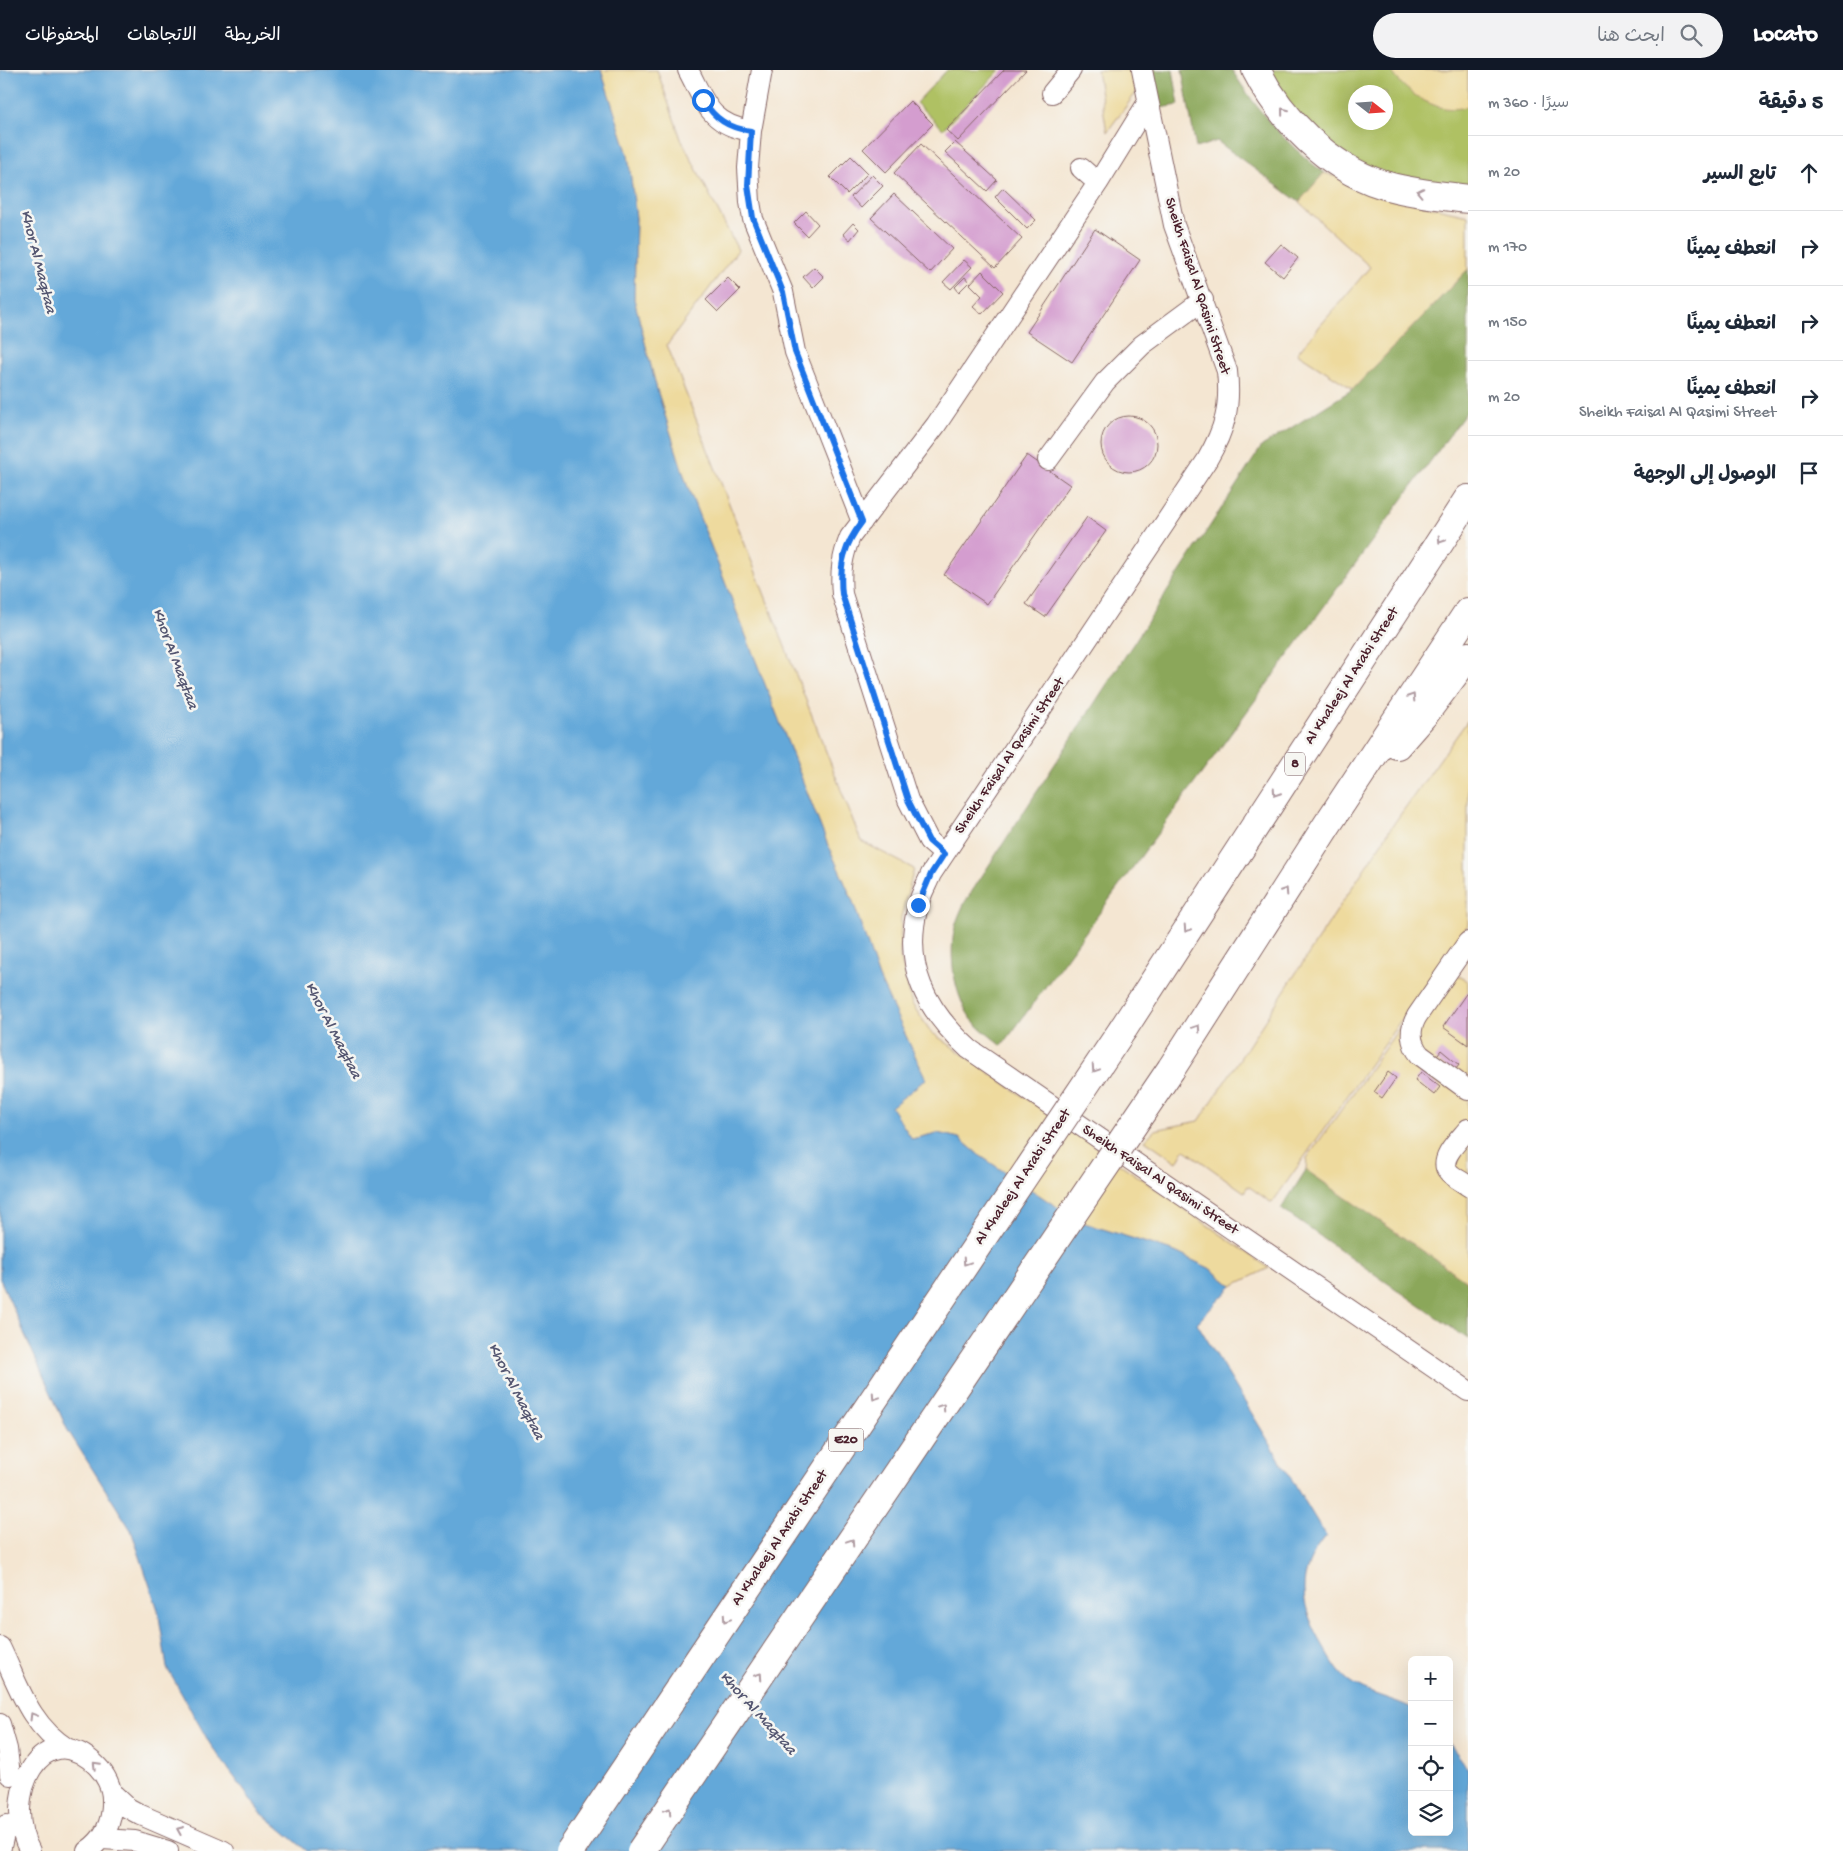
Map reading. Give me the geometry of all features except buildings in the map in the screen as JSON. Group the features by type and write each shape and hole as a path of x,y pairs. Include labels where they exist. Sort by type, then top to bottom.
{"highway":[{"path":"1256,70 1272,97 1289,118 1334,160 1381,184 1425,194 1468,198"},
{"name":"Al Khaleej Al Arabi Street","path":"570,1851 1123,1028 1468,499"},
{"path":"641,1851 1171,1069 1327,825 1468,612"},
{"path":"1327,825 1426,712 1468,656"}],"street":[{"path":"688,70 711,113 722,123 736,129 751,131"},
{"path":"762,70 751,131 748,185 753,218 783,292 795,352 862,522"},
{"path":"1052,93 1071,70"},
{"name":"Sheikh Faisal Al Qasimi Street","path":"1142,70 1174,225 1203,300 1227,371 1230,394 1226,418 1219,440 931,874 918,905 913,938 916,972 929,1003 949,1030 970,1049 1468,1391"},
{"path":"944,854 929,841 908,800 842,594 840,574 842,555 850,537 931,432 1098,184 1148,102"},
{"path":"1081,168 1098,184"},
{"path":"1048,460 1088,402 1117,369 1142,345 1203,300"},
{"path":"1468,942 1417,1016 1412,1036 1420,1055 1468,1090"},
{"path":"1468,1129 1447,1157 1446,1164 1448,1172 1468,1186"},
{"path":"0,1647 36,1721 45,1732 68,1749 88,1757 104,1773 112,1793 113,1809 109,1824 94,1845"},
{"path":"0,1724 7,1749 10,1774 3,1799 6,1825 0,1851"},
{"path":"10,1774 26,1758 39,1752 68,1749"},
{"path":"112,1793 128,1808 141,1815 224,1851"},
{"path":"6,1825 17,1842 30,1851"},
{"path":"94,1845 135,1841 168,1851"}],"green space":[{"path":"947,70 1000,70 943,129 916,103"},
{"path":"1153,70 1173,70 1179,105 1160,108"},
{"path":"1182,70 1232,70 1273,126 1324,173 1299,202 1217,141 1196,148"},
{"path":"1261,70 1468,70 1468,197 1378,176 1315,135"},
{"path":"1468,269 1468,410 1002,1046 973,1021 964,1008 956,986 952,962 953,938 957,921 965,902 1262,446 1353,389"},
{"path":"1306,1170 1468,1282 1468,1339 1281,1209"}],"sand":[{"path":"601,70 657,70 681,139 738,250 667,345 861,841 914,869 901,917 900,956 912,1004 931,1032 1269,1268 1232,1286 1209,1268 1175,1252 1078,1221 979,1155 959,1138 937,1133 912,1139 890,1107 926,1079 879,978 852,899 827,843 687,485 657,390 634,299 636,218 628,155"},
{"path":"1097,70 1134,70 1138,90 1107,132"},
{"path":"1391,70 1468,70 1468,106 1457,109 1446,108 1424,101 1405,87"},
{"path":"1324,173 1355,181 1423,205 1468,215 1468,269 1353,389 1297,353 1370,267 1299,202"},
{"path":"1468,720 1468,925 1272,1203 1248,1186 1244,1192 1184,1149 1177,1162 1145,1140 1155,1130 1199,1121 1395,822"},
{"path":"1444,965 1468,982 1468,1282 1306,1170 1307,1158"}],"water":[{"name":"Khor Al Maqtaa","path":"0,70 601,70 628,155 636,218 634,299 657,390 687,485 827,843 852,899 879,978 926,1079 891,1107 912,1139 937,1133 959,1138 979,1155 1078,1221 1175,1252 1209,1268 1232,1286 1197,1323 1326,1536 1316,1550 1305,1577 1304,1591 1310,1618 1332,1660 1345,1678 1363,1689 1408,1706 1408,1836 1453,1836 1453,1748 1468,1768 1468,1851 307,1851 259,1811 210,1744 167,1668 158,1610 131,1530 67,1429 0,1279"}],"route":[{"path":"703,100 711,113 722,123 736,129 751,131 748,185 753,218 783,292 795,352 862,522 850,537 842,555 840,574 842,594 908,800 916,819 929,841 944,854 931,874 918,905"}]}
